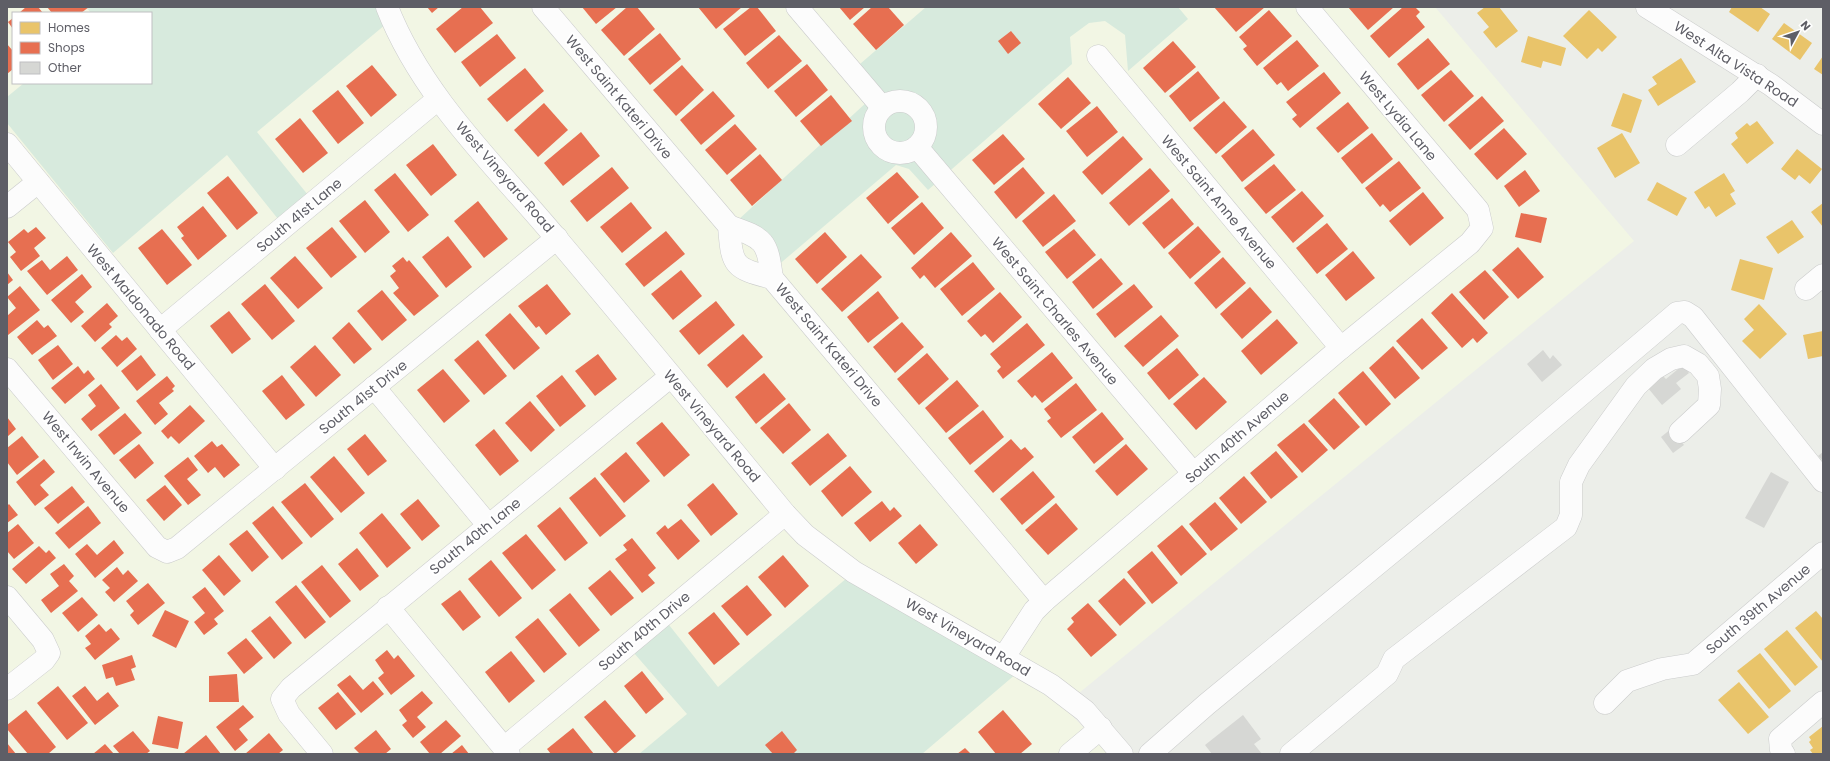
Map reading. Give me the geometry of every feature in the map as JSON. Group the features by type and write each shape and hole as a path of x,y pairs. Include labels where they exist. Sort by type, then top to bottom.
{"street":[{"name":"West Vineyard Road","path":"388,7 403,42 438,99 557,238 785,514 805,535 854,572 1004,656 1067,696 1101,728 1122,754"},
{"name":"West Saint Kateri Drive","path":"543,7 729,226 731,250 735,262 744,269 772,278 1044,601"},
{"path":"797,7 882,107"},
{"name":"West Lydia Lane","path":"1307,7 1478,210 1482,228"},
{"name":"West Alta Vista Road","path":"1647,7 1757,75 1823,124"},
{"name":"West Saint Anne Avenue","path":"1098,56 1341,348"},
{"path":"1677,145 1740,92 1757,75"},
{"name":"South 41st Lane","path":"160,330 438,99"},
{"path":"894,102 908,102 919,110 925,122 924,136 917,147 905,153 891,152 880,144 874,132 875,118 882,107 894,102"},
{"name":"West Maldonado Road","path":"7,144 275,469"},
{"name":"West Saint Charles Avenue","path":"917,147 1194,474"},
{"path":"7,207 38,182"},
{"path":"729,226 754,235 760,239 768,253 772,278"},
{"name":"South 40th Avenue","path":"1004,656 1034,611 1044,601 1341,348 1470,243 1482,228"},
{"name":"South 41st Drive","path":"167,552 177,548 557,238"},
{"path":"1806,289 1823,275"},
{"path":"1150,754 1207,704 1499,464 1677,313 1685,312 1692,317 1823,481"},
{"path":"1291,754 1387,674 1394,659 1566,527 1571,515 1571,482 1579,464 1636,386 1654,369 1671,359 1684,356 1698,364 1708,376 1710,389 1709,405 1680,432"},
{"name":"West Irwin Avenue","path":"7,369 157,547 167,552"},
{"name":"South 40th Lane","path":"322,754 289,714 282,699 291,688 671,376"},
{"path":"374,387 488,525"},
{"name":"South 40th Drive","path":"506,751 785,514"},
{"name":"South 39th Avenue","path":"1605,703 1627,681 1662,669 1692,664 1823,553"},
{"path":"7,597 43,640 49,653 44,660 7,689"},
{"path":"388,607 506,751"},
{"path":"1782,746 1823,702"},
{"path":"1070,754 1101,728"}],"shaded area":[{"path":"7,7 1435,7 1634,241 1063,706 1109,754 7,754"},
{"path":"86,7 387,7 392,19 257,132 308,195 278,219 227,155 113,253 7,123 7,97 23,84 152,84 152,12 90,12"},
{"path":"926,7 1178,7 1188,19 1128,71 1125,35 1105,21 1089,23 1070,37 1072,64 928,190 909,169 896,165 776,267 738,220 879,91 860,64"},
{"path":"854,572 1023,668 922,754 639,754 687,714 627,645 662,616 718,687"}],"building: Homes":[{"path":"1485,7 1499,7 1518,31 1496,48 1483,32 1489,27 1477,13"},
{"path":"1732,7 1760,7 1770,14 1758,32 1729,12"},
{"path":"1589,10 1617,37 1602,52 1598,48 1587,59 1563,36"},
{"path":"1784,23 1812,43 1800,60 1772,39"},
{"path":"1528,36 1566,48 1561,66 1543,61 1541,68 1521,62"},
{"path":"1823,56 1823,75 1814,69"},
{"path":"1681,58 1696,82 1658,106 1648,90 1657,84 1652,77"},
{"path":"1623,93 1642,100 1631,133 1611,126"},
{"path":"1757,121 1774,143 1747,164 1731,144 1738,138 1735,133 1747,123 1750,126"},
{"path":"1622,133 1640,163 1615,178 1597,148"},
{"path":"1797,149 1822,169 1810,184 1799,175 1795,180 1781,169"},
{"path":"1724,173 1735,191 1730,194 1736,204 1716,217 1709,206 1705,209 1694,192"},
{"path":"1657,182 1687,198 1677,216 1647,200"},
{"path":"1823,203 1823,227 1811,212"},
{"path":"1792,220 1804,237 1778,254 1766,237"},
{"path":"1740,259 1773,268 1764,300 1731,290"},
{"path":"1759,304 1787,334 1760,359 1742,341 1754,330 1744,319"},
{"path":"1823,331 1823,356 1808,359 1803,335"},
{"path":"1816,611 1823,619 1823,662 1795,628"},
{"path":"1787,630 1818,667 1795,686 1764,649"},
{"path":"1760,653 1791,691 1769,709 1737,671"},
{"path":"1739,682 1769,717 1748,734 1718,700"},
{"path":"1823,726 1823,754 1813,754 1810,750 1813,748 1809,742 1811,740 1809,737"}],"building: Shops":[{"path":"26,7 38,7 42,12 20,12"},
{"path":"47,7 89,7 82,12 51,12"},
{"path":"427,7 439,7 432,13"},
{"path":"463,7 480,7 493,23 455,53 436,29"},
{"path":"582,7 617,7 596,24"},
{"path":"627,7 637,7 655,29 624,56 601,30"},
{"path":"698,7 742,7 716,29"},
{"path":"751,7 757,7 776,31 745,56 723,29"},
{"path":"839,7 865,7 850,20"},
{"path":"872,7 888,7 904,25 876,50 853,24"},
{"path":"1214,7 1265,7 1236,32"},
{"path":"1348,7 1394,7 1368,30"},
{"path":"1403,7 1415,7 1420,12 1416,16 1425,27 1389,58 1370,36"},
{"path":"1269,10 1292,36 1257,66 1243,49 1247,46 1239,37"},
{"path":"12,19 12,28 8,22"},
{"path":"1011,31 1021,43 1008,54 998,41"},
{"path":"660,33 681,59 650,85 628,59"},
{"path":"497,34 516,58 480,87 461,62"},
{"path":"779,35 802,61 768,89 746,63"},
{"path":"1428,38 1450,64 1418,90 1397,64"},
{"path":"1297,40 1319,66 1288,91 1281,82 1277,85 1263,68"},
{"path":"1173,41 1196,67 1165,93 1143,68"},
{"path":"7,44 12,50 12,70 7,74"},
{"path":"807,64 828,90 796,117 774,91"},
{"path":"372,65 397,95 371,117 346,86"},
{"path":"682,65 704,90 676,116 653,90"},
{"path":"525,68 544,91 507,122 487,99"},
{"path":"1451,70 1474,96 1444,122 1421,95"},
{"path":"1198,71 1220,98 1190,122 1169,96"},
{"path":"1324,72 1341,93 1300,128 1292,119 1297,115 1286,102"},
{"path":"1068,77 1091,103 1061,129 1038,104"},
{"path":"338,90 364,123 338,144 312,111"},
{"path":"713,91 735,116 701,145 680,120"},
{"path":"831,95 852,121 821,146 800,121"},
{"path":"1482,96 1504,121 1470,150 1448,125"},
{"path":"1224,101 1247,127 1216,154 1193,128"},
{"path":"1348,102 1369,128 1338,153 1316,128"},
{"path":"544,103 568,130 538,157 514,130"},
{"path":"1097,106 1118,132 1087,157 1066,131"},
{"path":"300,118 328,153 303,173 275,139"},
{"path":"735,124 757,149 727,175 705,150"},
{"path":"1504,128 1527,154 1497,180 1474,154"},
{"path":"1253,129 1275,155 1242,182 1221,156"},
{"path":"581,132 600,156 563,186 544,163"},
{"path":"1372,133 1393,159 1362,184 1341,158"},
{"path":"1003,134 1025,159 994,185 972,160"},
{"path":"1123,136 1143,159 1102,195 1082,172"},
{"path":"433,144 457,175 431,196 406,165"},
{"path":"760,154 782,180 752,206 730,180"},
{"path":"1399,161 1421,188 1390,212 1383,204 1380,207 1365,188"},
{"path":"1274,164 1296,190 1266,214 1244,188"},
{"path":"612,167 629,188 587,222 570,201"},
{"path":"1023,167 1045,193 1016,219 994,192"},
{"path":"1150,168 1170,191 1129,226 1109,203"},
{"path":"1525,170 1540,191 1519,207 1504,186"},
{"path":"897,172 919,197 888,224 866,198"},
{"path":"395,173 429,215 408,232 374,190"},
{"path":"228,176 258,213 237,230 207,193"},
{"path":"1302,191 1324,216 1293,243 1271,217"},
{"path":"1423,192 1444,218 1410,246 1389,221"},
{"path":"1054,194 1076,221 1043,247 1022,221"},
{"path":"1172,198 1194,224 1164,249 1142,223"},
{"path":"365,200 390,232 365,253 339,221"},
{"path":"478,201 508,239 484,258 454,221"},
{"path":"631,202 652,228 622,253 600,227"},
{"path":"922,202 944,228 914,255 891,228"},
{"path":"203,206 227,236 198,260 181,238 184,236 177,227"},
{"path":"1521,213 1547,218 1541,243 1515,237"},
{"path":"1327,223 1348,249 1317,274 1296,248"},
{"path":"1198,226 1221,252 1190,279 1168,253"},
{"path":"36,227 46,238 34,248 40,256 21,271 10,257 16,252 8,242 24,229 28,233"},
{"path":"332,227 357,257 331,278 306,248"},
{"path":"162,229 192,265 167,285 138,248"},
{"path":"1074,229 1096,255 1067,279 1045,252"},
{"path":"666,231 685,254 644,287 625,264"},
{"path":"825,232 847,257 817,284 795,259"},
{"path":"951,232 972,256 935,288 924,275 920,279 911,268"},
{"path":"448,236 472,267 446,288 422,257"},
{"path":"1518,247 1544,277 1518,299 1492,270"},
{"path":"1353,251 1375,278 1346,301 1325,275"},
{"path":"861,254 882,277 842,312 821,289"},
{"path":"67,256 78,270 47,295 27,271 42,260 50,270"},
{"path":"295,256 323,288 298,309 270,278"},
{"path":"403,257 407,262 409,260 439,296 414,316 393,293 399,288 390,276 396,271 392,266"},
{"path":"1223,257 1246,283 1216,309 1194,283"},
{"path":"1101,258 1123,284 1093,309 1072,282"},
{"path":"973,262 995,289 962,316 940,289"},
{"path":"681,270 702,296 673,320 651,294"},
{"path":"1485,270 1509,297 1484,320 1459,292"},
{"path":"7,272 13,280 7,285"},
{"path":"82,274 92,287 75,302 84,312 71,323 51,300"},
{"path":"265,284 295,321 272,340 241,304"},
{"path":"547,284 571,314 546,335 539,326 536,328 518,306"},
{"path":"1134,284 1153,307 1115,338 1096,314"},
{"path":"20,286 40,310 8,335 7,316 16,308 7,297"},
{"path":"1250,287 1272,312 1242,339 1220,314"},
{"path":"382,290 407,320 382,341 357,311"},
{"path":"878,291 899,318 868,343 847,317"},
{"path":"1000,292 1022,317 993,343 985,334 981,337 967,321"},
{"path":"1452,293 1488,333 1477,343 1473,338 1462,348 1431,313"},
{"path":"716,301 735,325 699,355 679,331"},
{"path":"107,303 118,316 109,324 112,327 95,342 81,326"},
{"path":"229,311 251,339 232,354 210,326"},
{"path":"510,313 540,348 514,370 485,335"},
{"path":"1161,315 1179,336 1143,367 1124,346"},
{"path":"1422,318 1448,348 1422,370 1396,341"},
{"path":"1277,319 1298,343 1261,375 1241,351"},
{"path":"37,320 44,328 48,325 57,336 32,355 17,337"},
{"path":"349,322 372,349 354,364 332,338"},
{"path":"902,322 924,347 895,373 873,347"},
{"path":"1027,323 1045,345 1003,379 997,371 1001,367 990,354"},
{"path":"743,334 763,357 727,388 707,365"},
{"path":"116,335 122,341 127,337 137,349 117,367 101,348"},
{"path":"478,340 507,376 484,395 454,360"},
{"path":"58,345 73,364 53,380 38,360"},
{"path":"315,345 341,375 316,397 290,367"},
{"path":"1393,346 1420,378 1395,399 1369,368"},
{"path":"1177,348 1199,375 1169,400 1147,373"},
{"path":"1052,352 1073,378 1042,403 1035,395 1032,398 1017,381"},
{"path":"927,353 949,379 919,405 897,379"},
{"path":"598,354 617,379 595,396 575,371"},
{"path":"141,355 156,375 137,391 121,371"},
{"path":"78,366 84,374 88,370 95,379 65,404 51,388"},
{"path":"443,369 470,401 444,423 417,390"},
{"path":"1363,371 1391,404 1366,426 1338,393"},
{"path":"764,373 786,399 756,424 735,397"},
{"path":"282,375 305,405 286,420 262,391"},
{"path":"562,375 586,406 560,427 536,396"},
{"path":"167,376 175,386 172,389 174,391 159,403 168,414 155,425 136,401"},
{"path":"1204,377 1227,402 1196,430 1173,404"},
{"path":"957,380 979,406 946,433 925,408"},
{"path":"1076,383 1097,410 1061,438 1047,421 1051,418 1044,409"},
{"path":"101,384 120,408 91,431 81,419 96,406 88,395"},
{"path":"1334,398 1360,427 1334,450 1308,421"},
{"path":"530,401 555,430 531,452 505,423"},
{"path":"789,403 811,430 783,454 760,428"},
{"path":"190,405 205,421 179,444 171,436 168,439 161,431"},
{"path":"983,410 1004,437 970,465 948,438"},
{"path":"1102,412 1124,439 1094,464 1072,437"},
{"path":"125,413 142,433 114,455 98,435"},
{"path":"7,417 16,429 7,437"},
{"path":"662,422 690,455 664,477 636,443"},
{"path":"1304,423 1328,450 1302,473 1277,445"},
{"path":"494,429 519,461 500,476 475,445"},
{"path":"828,433 847,456 810,486 791,463"},
{"path":"365,434 387,461 368,476 347,449"},
{"path":"22,436 39,457 17,475 7,462 7,448"},
{"path":"1011,439 1021,450 1025,447 1034,457 993,493 974,471"},
{"path":"212,441 217,447 222,444 240,465 224,478 215,467 208,473 194,456"},
{"path":"139,444 154,463 135,479 119,460"},
{"path":"1126,444 1148,469 1117,496 1095,471"},
{"path":"1276,451 1298,477 1271,499 1250,473"},
{"path":"626,452 650,481 624,503 600,474"},
{"path":"334,456 365,493 341,513 310,477"},
{"path":"188,457 198,470 187,479 201,495 188,505 164,476"},
{"path":"44,459 55,472 40,485 49,495 35,506 16,482"},
{"path":"850,466 872,492 842,517 821,491"},
{"path":"1033,471 1055,497 1022,525 1000,499"},
{"path":"1244,476 1267,502 1241,524 1219,498"},
{"path":"595,477 626,516 600,537 569,498"},
{"path":"305,483 334,519 311,538 281,502"},
{"path":"713,483 738,514 711,536 687,505"},
{"path":"165,485 182,505 164,521 146,500"},
{"path":"72,486 85,502 58,524 44,508"},
{"path":"418,499 440,526 422,541 400,514"},
{"path":"882,501 890,511 894,507 902,516 870,542 854,523"},
{"path":"1215,502 1238,529 1211,551 1189,524"},
{"path":"1056,503 1078,529 1048,555 1025,530"},
{"path":"9,504 18,515 7,523 7,506"},
{"path":"88,506 101,523 69,549 55,533"},
{"path":"273,506 303,543 282,560 252,523"},
{"path":"560,507 588,543 565,561 537,526"},
{"path":"382,513 411,548 387,568 359,533"},
{"path":"681,519 700,541 678,560 656,533 665,525 668,529"},
{"path":"18,524 34,543 14,559 7,551 7,533"},
{"path":"920,524 938,545 916,564 898,543"},
{"path":"1182,525 1207,554 1181,576 1157,546"},
{"path":"247,530 269,557 252,572 229,544"},
{"path":"526,534 556,570 532,590 502,553"},
{"path":"632,538 656,568 648,575 655,583 642,593 615,559 627,550 623,545"},
{"path":"114,540 124,553 95,578 75,554 87,544 97,555"},
{"path":"39,546 46,553 49,550 56,558 26,584 12,569"},
{"path":"357,548 379,576 360,591 338,564"},
{"path":"1152,551 1178,583 1152,604 1127,572"},
{"path":"219,555 241,581 224,596 202,570"},
{"path":"783,555 809,586 785,608 758,577"},
{"path":"491,560 522,598 499,617 468,579"},
{"path":"64,564 74,576 69,581 78,591 51,613 41,600 59,586 50,574"},
{"path":"322,565 351,601 330,618 301,582"},
{"path":"117,567 123,575 128,570 138,581 114,602 105,592 110,588 102,580"},
{"path":"610,570 634,598 611,616 588,588"},
{"path":"1124,578 1146,603 1120,626 1098,601"},
{"path":"148,583 165,603 138,625 130,615 134,611 126,601"},
{"path":"296,585 326,622 305,639 275,602"},
{"path":"747,585 772,615 747,636 721,606"},
{"path":"205,587 224,611 214,619 218,624 204,635 194,622 205,613 192,597"},
{"path":"460,590 481,617 463,631 441,604"},
{"path":"570,593 600,630 579,647 549,610"},
{"path":"82,597 98,615 78,632 62,613"},
{"path":"1088,603 1117,635 1091,657 1067,629 1074,622 1071,618"},
{"path":"165,610 189,621 176,648 152,636"},
{"path":"714,612 740,644 714,665 688,633"},
{"path":"270,616 292,643 274,659 251,631"},
{"path":"538,618 567,654 544,673 515,637"},
{"path":"99,624 106,632 111,628 120,639 95,660 85,648 91,644 85,636"},
{"path":"246,638 263,658 244,674 227,653"},
{"path":"387,650 394,659 398,655 415,676 391,695 378,678 384,673 375,660"},
{"path":"511,651 535,681 509,703 485,672"},
{"path":"132,655 136,667 131,669 135,680 116,686 113,677 106,679 102,665"},
{"path":"642,671 664,699 646,714 624,686"},
{"path":"237,674 239,702 209,702 209,676"},
{"path":"350,675 363,690 373,681 384,694 361,713 337,685"},
{"path":"58,686 88,723 67,740 37,703"},
{"path":"85,686 97,701 108,692 119,706 95,725 72,696"},
{"path":"422,691 433,703 417,717 426,727 413,738 402,725 407,721 399,710"},
{"path":"338,692 356,714 336,730 318,708"},
{"path":"605,700 636,736 615,754 584,717"},
{"path":"243,705 254,717 239,729 248,740 235,751 216,727"},
{"path":"26,710 56,747 48,754 28,754 7,729 7,725"},
{"path":"1003,710 1032,744 1020,754 996,754 978,732"},
{"path":"158,716 183,722 178,749 152,744"},
{"path":"446,720 461,736 440,754 430,754 420,742"},
{"path":"573,728 594,754 551,754 547,749"},
{"path":"376,730 391,749 385,754 360,754 354,748"},
{"path":"133,731 150,751 146,754 120,754 113,746"},
{"path":"782,731 797,750 793,754 773,754 765,745"},
{"path":"269,733 283,750 278,754 245,754"},
{"path":"206,735 221,754 183,754"},
{"path":"7,743 16,754 7,754"},
{"path":"105,744 114,754 93,754"},
{"path":"462,745 469,754 451,754"},
{"path":"965,748 971,754 957,754"}],"building: Other":[{"path":"1543,350 1550,359 1553,355 1562,365 1542,382 1527,364"},
{"path":"1683,365 1689,373 1676,383 1681,389 1662,405 1648,388 1663,376 1666,379"},
{"path":"1671,429 1684,445 1673,453 1661,437"},
{"path":"1823,452 1823,461 1818,456"},
{"path":"1771,472 1789,482 1764,528 1745,518"},
{"path":"1243,715 1261,739 1254,744 1262,754 1212,754 1205,745"}]}
